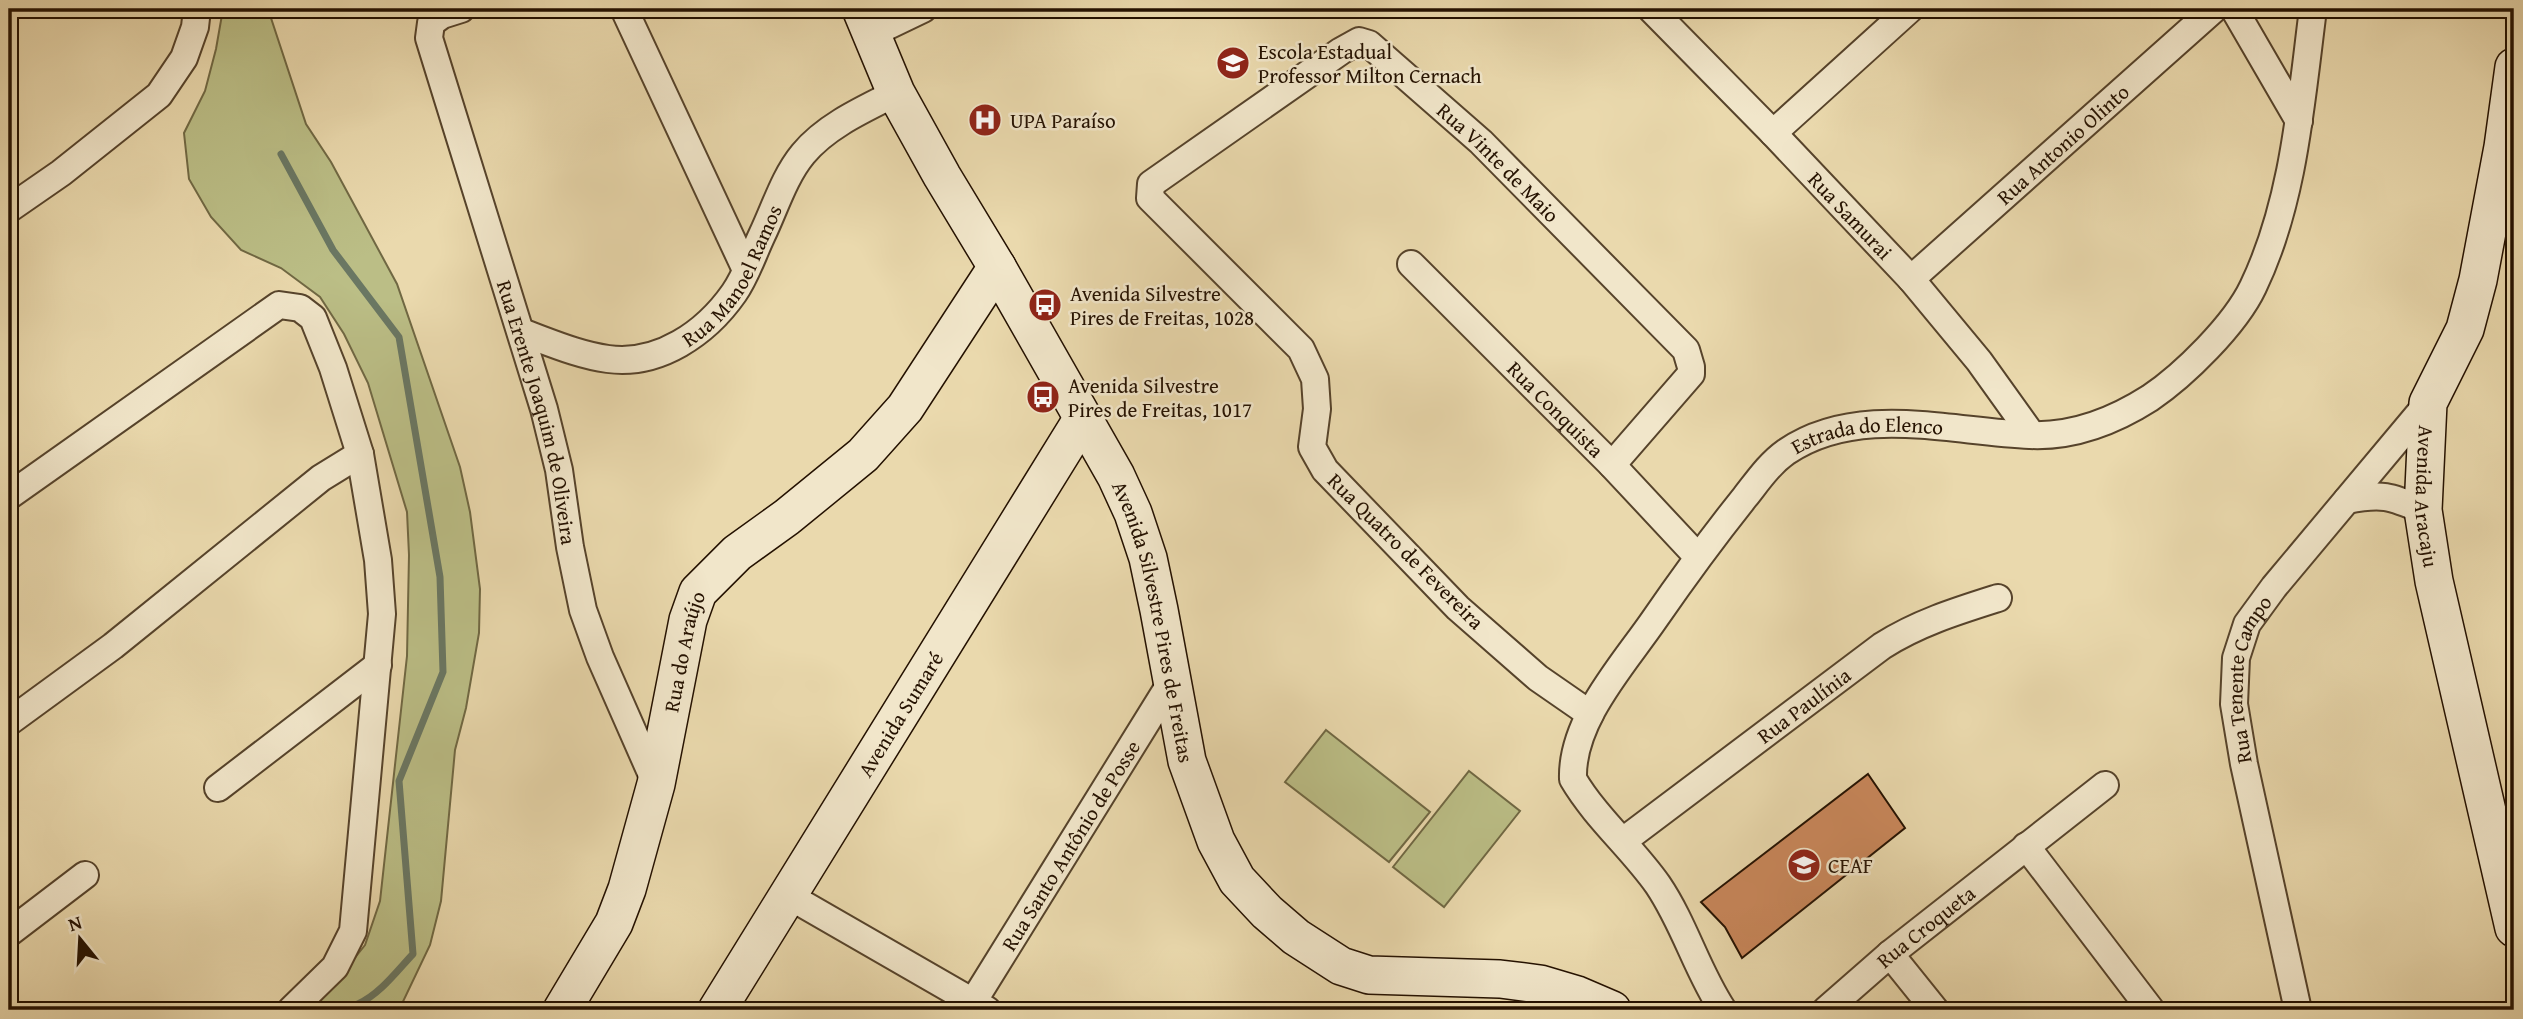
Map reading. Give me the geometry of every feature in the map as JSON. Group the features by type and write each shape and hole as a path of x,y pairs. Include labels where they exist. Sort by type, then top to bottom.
{"street":[{"path":"9,209 61,173 159,95 184,58 195,27 197,9"},
{"name":"Rua Erente Joaquim de Oliveira","path":"461,9 437,18 429,27 429,38 544,409 559,470 570,547 583,610 600,657 656,784"},
{"path":"624,9 746,270"},
{"path":"866,22 923,9"},
{"name":"Rua Samurai","path":"1651,9 1911,279 1979,361 2032,435"},
{"path":"1773,133 1910,9"},
{"name":"Rua Antonio Olinto","path":"1911,279 2214,9"},
{"path":"2234,9 2299,121"},
{"name":"Estrada do Elenco","path":"1723,1010 1705,999 1678,917 1657,885 1573,779 1572,764 1576,746 1590,713 1698,557 1770,466 1786,452 1813,438 1841,430 1881,424 2032,435 2070,433 2123,416 2169,385 2216,339 2252,290 2279,221 2299,121 2313,9"},
{"name":"Avenida Silvestre Pires de Freitas","path":"866,22 896,93 1116,476 1133,513 1148,558 1187,761 1216,841 1237,880 1267,912 1296,937 1341,966 1368,975 1500,979 1540,984 1577,995 1610,1010"},
{"name":"Rua Vinte de Maio","path":"1150,198 1151,184 1167,172 1341,51 1359,41 1370,44 1481,142 1686,350 1691,374 1612,465"},
{"name":"Avenida Aracaju","path":"2514,67 2509,146 2478,280 2465,329 2428,403 2423,510 2434,581 2514,928"},
{"name":"Rua Manoel Ramos","path":"521,332 609,359 645,357 676,347 708,324 735,292 788,176 802,155 817,139 860,111 896,93"},
{"name":"Rua Quatro de Fevereira","path":"1150,198 1301,349 1315,379 1317,409 1312,447 1325,470 1458,608 1538,678 1590,713"},
{"name":"Rua Conquista","path":"1411,264 1612,465 1698,557"},
{"name":"Rua do Araújo","path":"562,1010 614,923 627,889 656,784 688,620 698,592 737,553 787,517 863,455 905,408 997,267"},
{"path":"9,496 279,305 300,307 313,318 333,368 360,454 378,560 382,614 353,931 335,967 291,1010"},
{"name":"Rua Tenente Campo","path":"2298,1010 2244,764 2234,704 2236,658 2247,624 2274,587 2428,403"},
{"name":"Avenida Sumaré","path":"717,1010 1083,418"},
{"path":"9,722 113,646 321,478 360,454"},
{"path":"2347,500 2380,495 2395,498 2423,510"},
{"name":"Rua Paulínia","path":"1623,841 1882,646 1933,619 1998,598"},
{"path":"218,788 378,665"},
{"name":"Rua Santo Antônio de Posse","path":"976,1007 1172,681"},
{"name":"Rua Croqueta","path":"1826,1010 1891,954 2105,785"},
{"path":"2026,846 2151,1010"},
{"path":"9,933 85,875"},
{"path":"789,896 976,1007"},
{"path":"1891,954 1935,1010"}],"green space":[{"path":"223,9 268,9 306,124 331,162 397,284 460,467 470,512 480,589 479,633 466,708 455,750 441,901 430,945 399,1010 313,1010 365,945 380,901 407,656 407,512 368,383 344,334 320,297 281,268 241,250 211,217 189,179 184,133 205,91"},
{"path":"1326,730 1430,812 1389,862 1285,782"},
{"path":"1469,771 1520,811 1444,907 1393,867"}],"building":[{"name":"CEAF","path":"1868,774 1905,828 1742,958 1725,927 1701,902"}],"waterway":[{"path":"281,154 333,250 399,337 440,577 443,672 399,781 413,954 388,982 366,1000 337,1010"}],"place":[{"name":"Escola Estadual Professor Milton Cernach","path":"1233,63"},
{"name":"UPA Paraíso","path":"985,120"},
{"name":"Avenida Silvestre Pires de Freitas, 1028","path":"1045,305"},
{"name":"Avenida Silvestre Pires de Freitas, 1017","path":"1043,397"},
{"name":"CEAF","path":"1804,865"}]}
